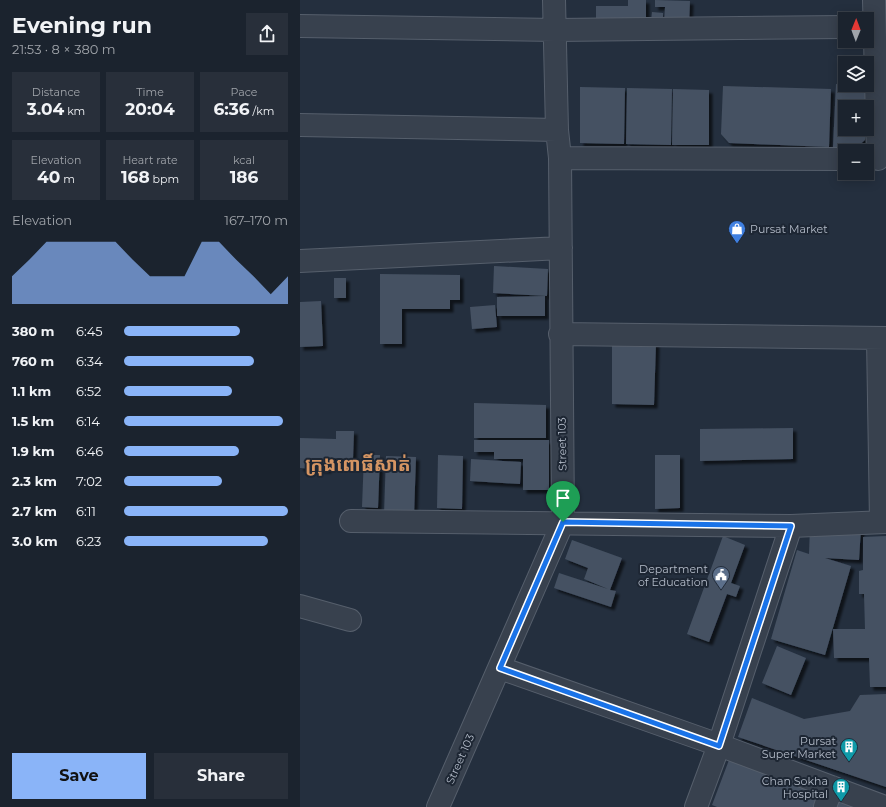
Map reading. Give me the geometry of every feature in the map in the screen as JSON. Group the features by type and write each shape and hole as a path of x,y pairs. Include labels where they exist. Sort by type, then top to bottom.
{"street":[{"name":"Street 103","path":"438,807 563,522 560,334 560,158 557,130 556,30 554,0"},
{"path":"873,12 874,0"},
{"path":"300,26 556,30 838,26"},
{"path":"872,48 877,159"},
{"path":"300,125 557,130"},
{"path":"560,158 838,159"},
{"path":"300,261 561,248"},
{"path":"351,521 563,522 791,526 883,522 882,338 560,334"},
{"path":"696,807 719,746 791,526"},
{"path":"300,606 350,620"},
{"path":"500,668 719,746 829,797 885,807"}],"building":[{"path":"628,0 646,0 646,19 596,26 596,6 628,6"},
{"path":"655,0 690,1 689,25 664,24 665,7 655,7"},
{"path":"652,12 663,13 663,22 651,22"},
{"path":"836,84 838,84 838,92 868,92 867,100 838,100 838,136 865,136 865,140 860,144 838,144 838,147 833,147"},
{"path":"723,86 831,89 829,147 729,143 721,134"},
{"path":"580,87 625,88 624,144 580,143"},
{"path":"627,88 672,89 671,145 626,144"},
{"path":"673,89 709,90 709,145 672,145"},
{"path":"494,266 548,269 547,296 493,293"},
{"path":"380,274 460,275 460,300 450,300 450,309 402,309 402,344 380,344"},
{"path":"334,278 346,278 346,298 334,298"},
{"path":"545,296 545,316 497,316 497,297"},
{"path":"321,301 323,346 300,347 300,302"},
{"path":"495,305 497,327 472,329 470,307"},
{"path":"612,342 656,343 654,405 612,404"},
{"path":"474,403 546,405 546,438 474,438"},
{"path":"793,428 793,459 700,461 700,429"},
{"path":"336,431 354,431 353,459 329,458 328,470 300,468 300,438 336,439"},
{"path":"474,440 549,440 549,490 523,490 523,459 494,459 494,452 474,452"},
{"path":"364,455 380,455 378,508 362,507"},
{"path":"438,455 463,456 462,509 437,508"},
{"path":"655,455 680,455 680,508 655,509"},
{"path":"386,456 416,457 414,516 384,515"},
{"path":"471,459 521,462 520,484 470,481"},
{"path":"810,526 861,528 859,560 825,558 851,566 825,655 771,639 797,550 809,554"},
{"name":"Department of Education","path":"723,536 745,545 731,583 740,586 736,597 727,594 709,642 687,634"},
{"path":"886,536 886,687 870,687 869,658 834,658 833,629 865,629 864,594 859,594 859,571 863,570 863,537"},
{"path":"572,540 622,558 610,590 616,591 611,607 554,588 559,573 608,589 584,579 588,568 565,559"},
{"path":"777,646 806,658 791,695 762,683"},
{"name":"Pursat Super Market","path":"886,694 886,787 738,737 752,698 804,719 850,711 860,695"},
{"path":"729,760 822,793 817,807 717,807 712,805"},
{"name":"Chan Sokha Hospital","path":"836,797 861,807 832,807"}],"place":[{"name":"Pursat Market","path":"737,244"},
{"name":"Department of Education","path":"721,590"},
{"name":"Pursat Super Market","path":"849,762"},
{"name":"Chan Sokha Hospital","path":"841,802"}],"district":[{"name":"ក្រុងពោធិ៍សាត់","path":"358,464"}],"route":[{"path":"563,522 791,526 719,746 500,668 563,522"}]}
